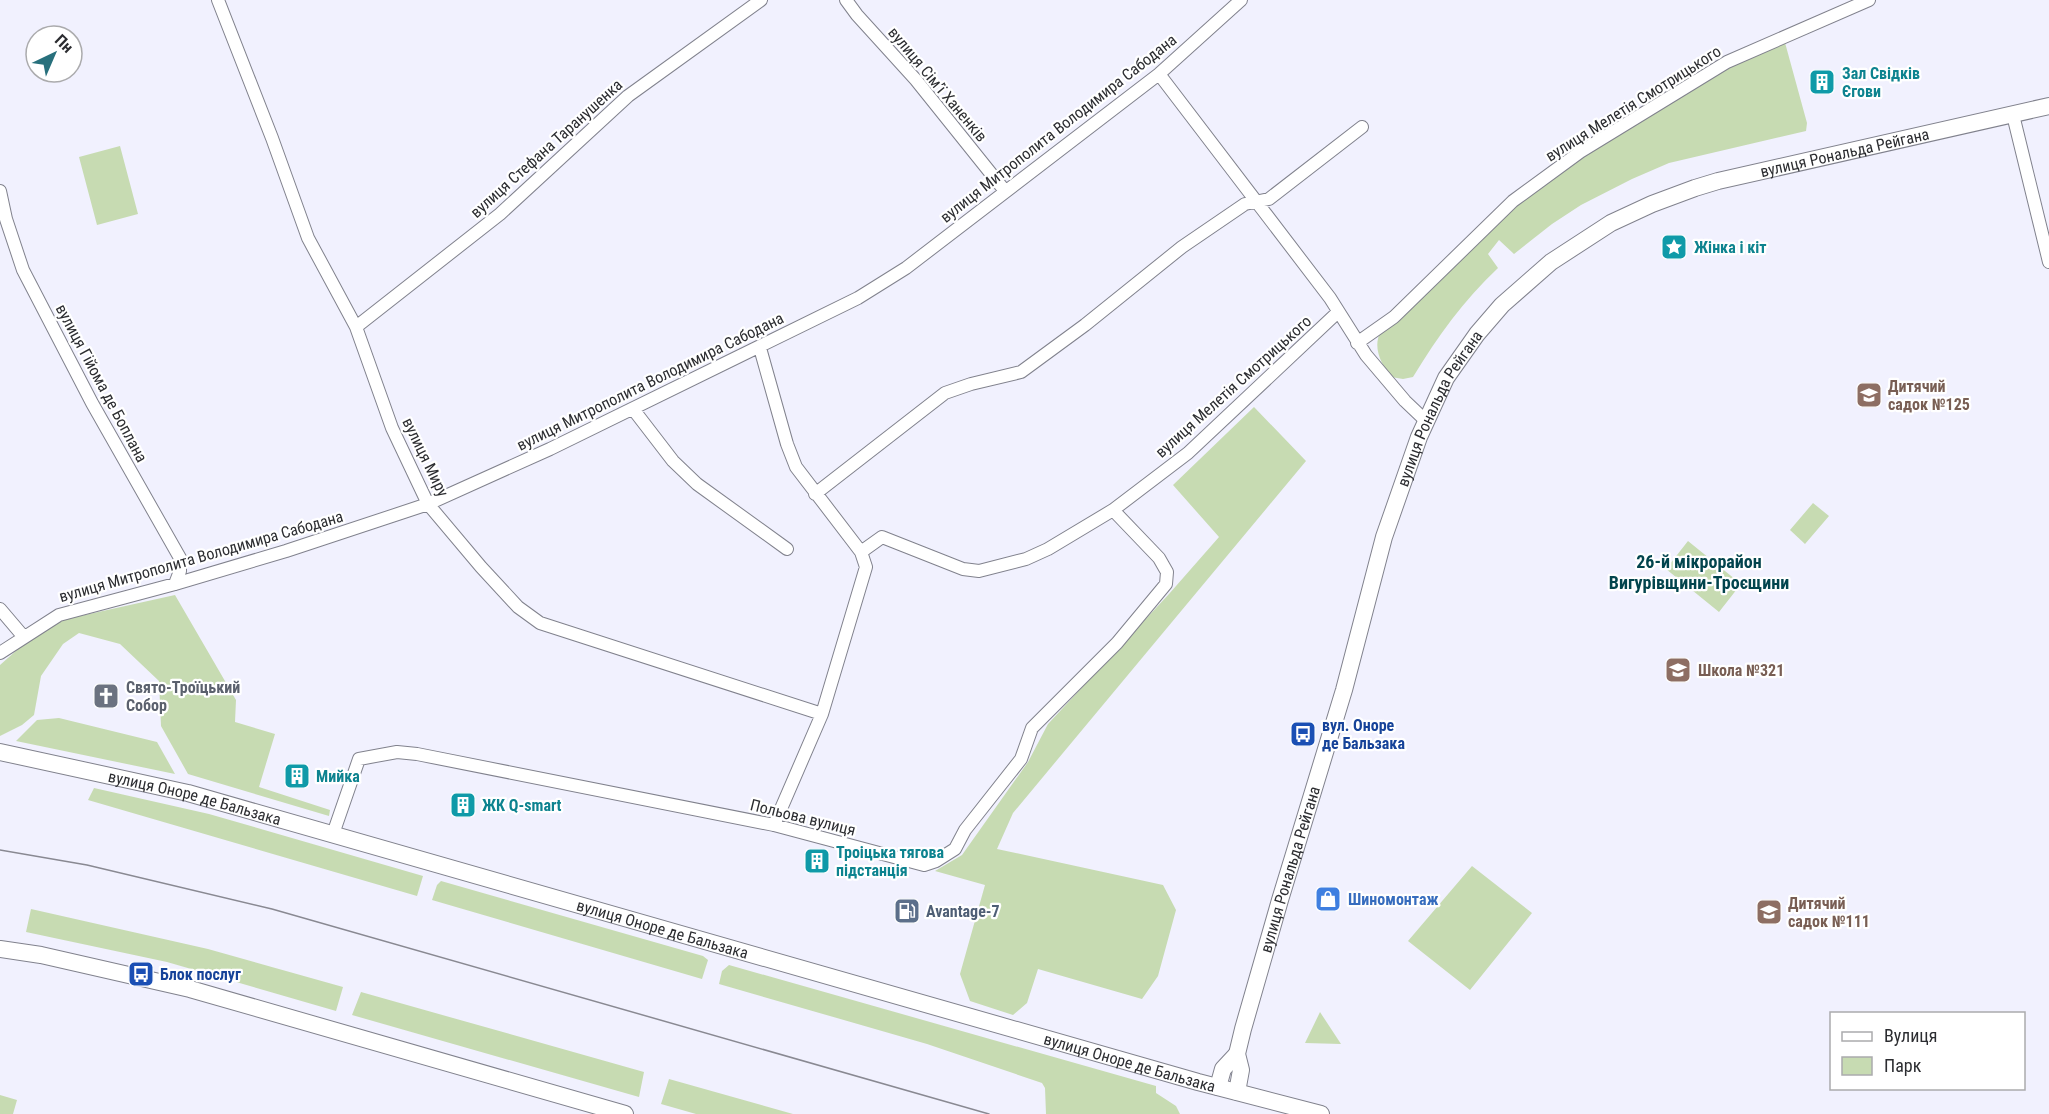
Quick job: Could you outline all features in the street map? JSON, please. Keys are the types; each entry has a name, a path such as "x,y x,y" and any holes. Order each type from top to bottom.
{"main road":[{"name":"вулиця Рональда Рейгана","path":"1218,1088 1223,1069 1236,1054 1344,690 1384,537 1426,421 1446,378 1477,334 1502,305 1551,262 1611,223 1653,204 1705,184 2049,106"},
{"name":"вулиця Оноре де Бальзака","path":"0,752 188,793 1218,1088 1321,1114"},
{"path":"0,949 41,955 190,989 625,1114"},
{"name":"вулиця Рональда Рейгана","path":"1236,1054 1241,1071 1237,1092"}],"street":[{"name":"вулиця Миру","path":"218,0 308,238 356,327 392,428 428,504 481,567 511,599 540,623 822,714"},
{"name":"вулиця Стефана Таранушенка","path":"356,327 500,214 628,96 761,0"},
{"name":"вулиця Сімʼї Ханенків","path":"846,0 916,80 1005,191"},
{"name":"вулиця Митрополита Володимира Сабодана","path":"0,653 23,636 59,615 286,551 428,504 760,348 868,292 906,268 1159,74 1227,5 1241,0"},
{"name":"вулиця Мелетія Смотрицького","path":"1357,343 1400,312 1513,201 1580,153 1727,62 1869,0"},
{"path":"1159,74 1330,298 1357,343 1405,401 1426,421"},
{"path":"2013,115 2049,262"},
{"path":"815,494 945,393 1021,372 1086,325 1182,247 1245,204 1269,199 1362,127"},
{"name":"вулиця Гійома де Боплана","path":"0,191 6,219 23,270 92,404 180,558 180,571 175,584"},
{"name":"вулиця Мелетія Смотрицького","path":"861,552 882,537 963,569 979,571 1026,559 1048,549 1113,510 1188,453 1338,312"},
{"path":"760,348 787,444 796,467 861,552 866,567 822,714 774,825"},
{"path":"633,409 673,461 697,484 787,549"},
{"name":"Польова вулиця","path":"333,834 358,759 397,752 417,754 774,825 924,865 936,861 955,849 965,830 1021,759 1032,728 1117,643 1166,584 1167,572 1159,558 1113,510"},
{"path":"0,609 23,636"}],"green space":[{"path":"1784,39 1807,123 1806,131 1669,163 1581,205 1514,254 1499,240 1488,254 1498,268 1473,293 1452,319 1413,377 1403,379 1391,377 1381,361 1378,349 1378,337 1381,331 1516,203 1581,155 1728,65"},
{"path":"120,146 138,214 97,225 79,157"},
{"path":"1254,407 1306,461 1013,813 997,849 1163,885 1176,910 1158,976 1142,999 1038,969 1027,1003 1013,1015 970,1001 960,974 985,885 935,871 962,855 1028,762 1048,724 1219,537 1173,485"},
{"path":"1813,503 1829,516 1805,544 1790,530"},
{"path":"1688,541 1741,584 1719,612 1666,569"},
{"path":"175,595 236,700 235,722 275,734 259,787 330,810 329,816 188,774 161,726 159,681 120,644 79,633 63,644 41,676 34,715 22,725 0,736 0,665 35,634 62,620"},
{"path":"59,718 157,742 175,774 16,741 37,720"},
{"path":"94,788 209,814 423,876 417,896 88,800"},
{"path":"1472,866 1532,913 1470,990 1408,941"},
{"path":"441,881 703,956 708,960 702,979 432,900 437,885"},
{"path":"31,909 208,949 343,987 336,1011 167,962 26,932"},
{"path":"729,965 1156,1086 1156,1093 1176,1106 1180,1114 1046,1114 1045,1088 1042,1083 927,1044 719,984 722,971"},
{"path":"361,992 644,1072 639,1097 352,1015"},
{"path":"1320,1012 1341,1044 1305,1043"},
{"path":"669,1079 793,1114 696,1114 661,1104"},
{"path":"0,1095 17,1100 13,1114 0,1114"}],"tram line":[{"path":"0,850 87,865 272,909 989,1114"}],"place":[{"name":"Зал Свідків Єгови","path":"1822,82"},
{"name":"Жінка і кіт","path":"1674,247"},
{"name":"Дитячий садок №125","path":"1869,395"},
{"name":"Школа №321","path":"1678,670"},
{"name":"Свято-Троїцький Собор","path":"106,696"},
{"name":"вул. Оноре де Бальзака","path":"1303,734"},
{"name":"Мийка","path":"297,776"},
{"name":"ЖК Q-smart","path":"463,805"},
{"name":"Троiцька тягова пiдстанцiя","path":"817,861"},
{"name":"Шиномонтаж","path":"1328,899"},
{"name":"Avantage-7","path":"907,911"},
{"name":"Дитячий садок №111","path":"1769,912"},
{"name":"Блок послуг","path":"141,974"}],"district":[{"name":"26-й мікрорайон Вигурівщини-Троєщини","path":"1699,572"}]}
